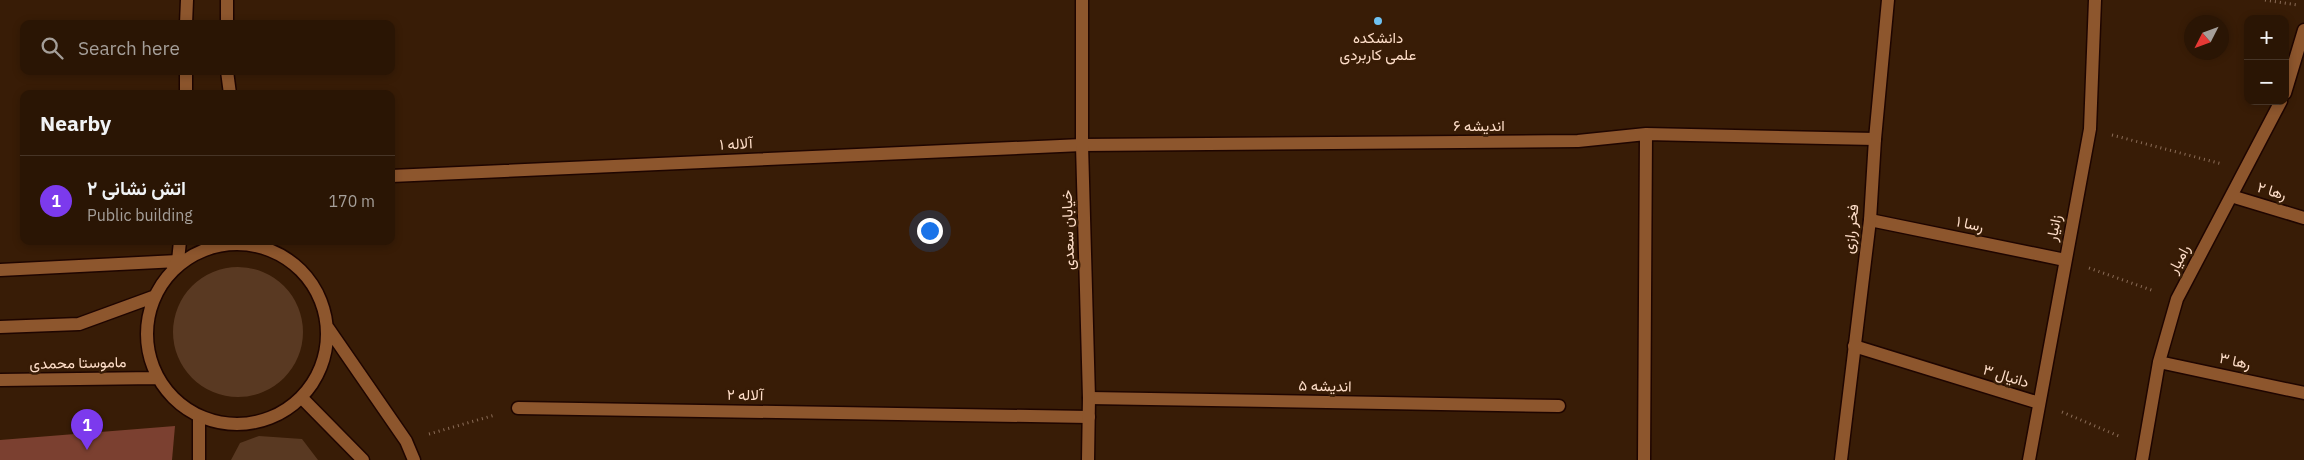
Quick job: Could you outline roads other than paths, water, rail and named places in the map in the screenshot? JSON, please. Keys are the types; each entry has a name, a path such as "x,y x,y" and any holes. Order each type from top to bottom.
{"street":[{"path":"186,20 187,0"},
{"path":"227,0 227,20"},
{"name":"خیابان سعدی","path":"1082,0 1082,145 1090,398 1088,460"},
{"name":"فخر رازی","path":"1840,460 1870,220 1875,139 1888,0"},
{"name":"زانیار","path":"2030,460 2038,403 2090,129 2095,0"},
{"path":"2289,80 2304,30"},
{"path":"186,75 186,90"},
{"path":"228,75 229,90"},
{"name":"رامیار","path":"2142,460 2160,362 2177,299 2279,105"},
{"path":"1644,460 1646,134"},
{"name":"اندیشه ۶","path":"1082,145 1578,141 1646,134 1875,139"},
{"name":"آلاله ۱","path":"395,176 1082,145"},
{"name":"رها ۲","path":"2231,196 2304,218"},
{"name":"رسا ۱","path":"1870,220 2065,260"},
{"path":"180,245 178,261 153,297 146,324 147,352 157,378 199,417 226,425 254,424 280,415 302,398 318,378 326,354 328,328 321,298 304,272 276,247 252,245"},
{"path":"163,281 177,265 195,253 215,245"},
{"path":"0,270 178,261"},
{"path":"0,327 79,324 153,297"},
{"path":"328,328 406,441 414,460"},
{"name":"دانیال ۳","path":"1854,346 2038,403"},
{"name":"رها ۳","path":"2160,362 2304,393"},
{"name":"ماموستا محمدی","path":"0,380 157,378"},
{"path":"302,398 363,460"},
{"name":"اندیشه ۵","path":"1090,398 1559,406"},
{"name":"آلاله ۲","path":"518,408 1089,417"},
{"path":"199,417 199,460"}],"place":[{"name":"دانشکده علمی کاربردی","path":"1378,21"},
{"name":"اتش نشانی ۲","path":"87,450"}]}
